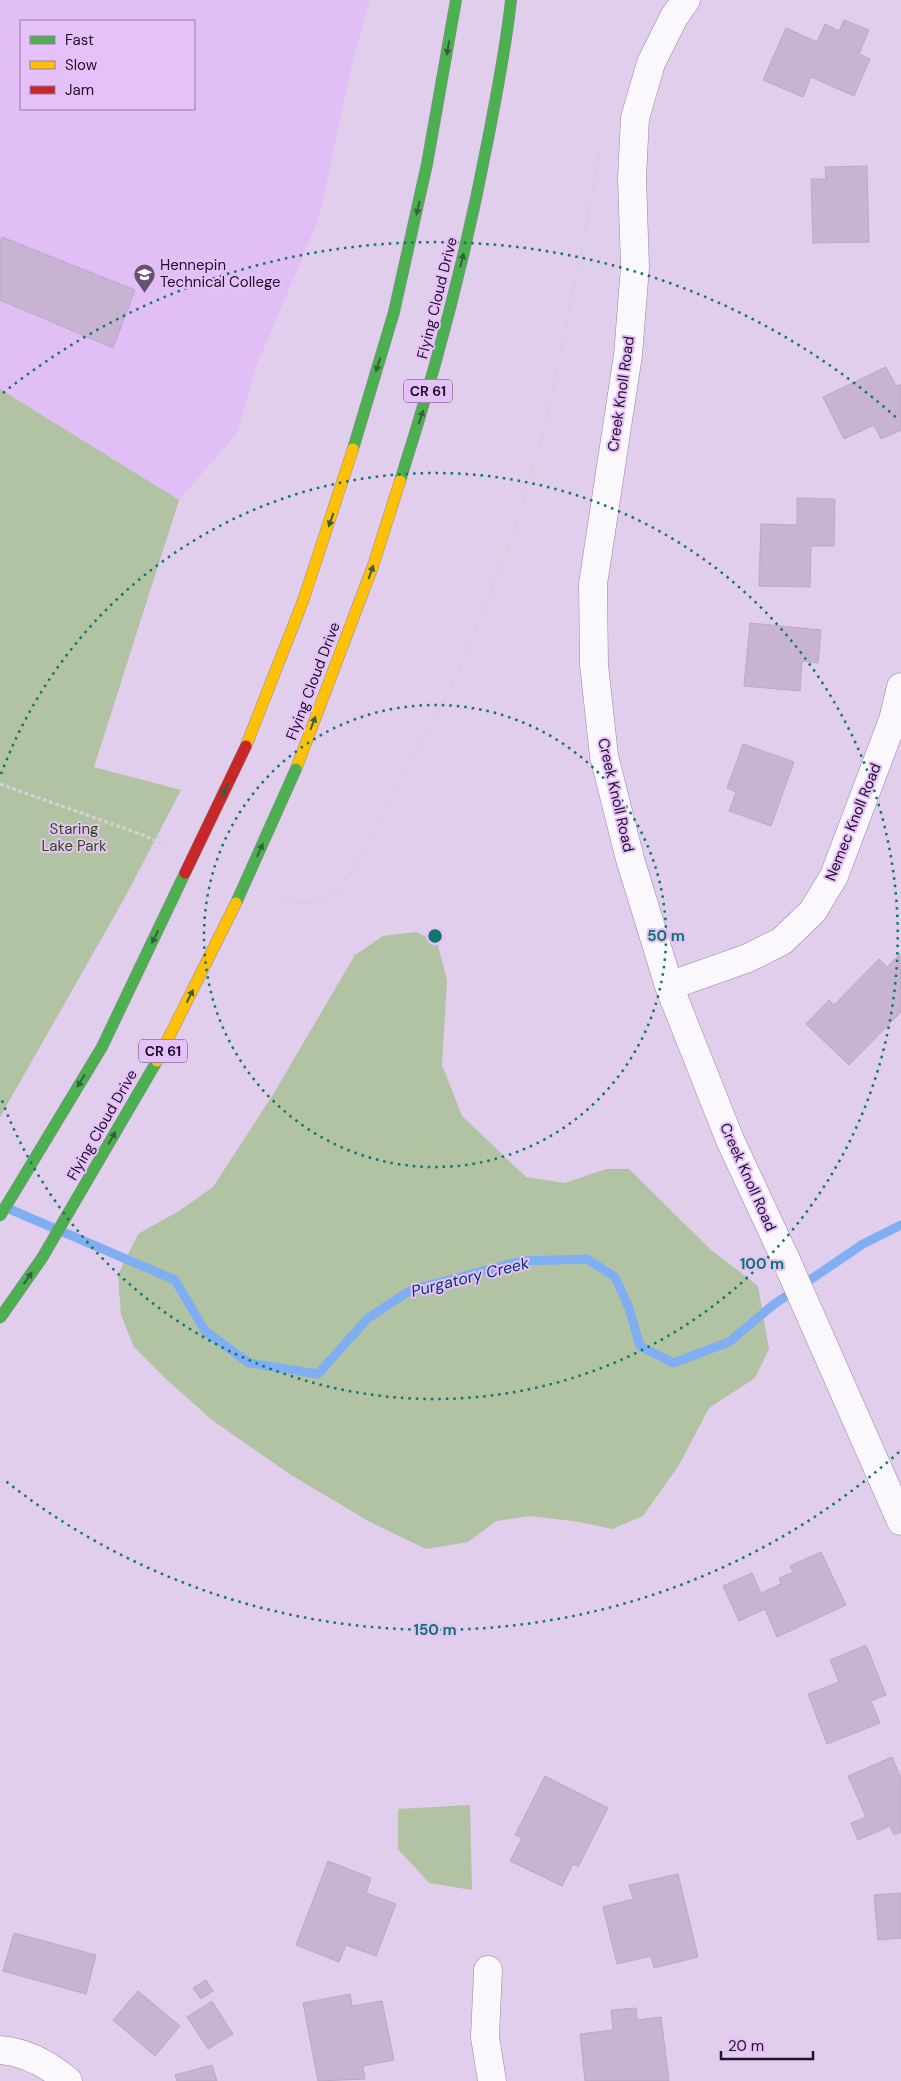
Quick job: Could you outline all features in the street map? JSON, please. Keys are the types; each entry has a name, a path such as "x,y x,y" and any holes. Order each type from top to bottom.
{"main road":[{"path":"0,1216 102,1047 246,746 303,601 339,495 394,312 428,164 456,0"},
{"name":"Flying Cloud Drive","path":"0,1318 42,1258 162,1051 232,912 296,769 373,566 428,394 475,207 506,40 511,0"}],"street":[{"name":"Creek Knoll Road","path":"686,0 674,17 651,63 635,118 632,178 635,267 628,356 593,584 594,664 604,756 630,860 669,986 730,1140 786,1260 901,1521"},
{"name":"Nemec Knoll Road","path":"669,986 748,958 782,941 813,911 834,876 893,720 901,687"},
{"path":"488,1970 485,2037 492,2081"},
{"path":"0,2050 12,2051 42,2062 68,2081"}],"path":[{"path":"263,890 289,902 316,904 338,890 352,871 459,671 515,529 546,422 582,248 606,119 635,118"},
{"path":"0,784 143,835 169,847"}],"shaded area":[{"name":"Hennepin Technical College","path":"0,0 370,0 353,59 319,218 256,367 237,433 179,500 0,389"}],"green space":[{"name":"Staring Lake Park","path":"0,389 179,500 94,767 181,790 124,899 0,1117"},
{"path":"416,932 437,942 447,980 442,1065 462,1116 526,1177 565,1183 606,1169 629,1169 710,1249 758,1286 769,1349 755,1378 709,1408 679,1465 643,1516 612,1529 580,1522 531,1516 496,1521 468,1542 426,1549 370,1522 291,1475 212,1420 134,1347 121,1315 118,1275 138,1234 179,1211 213,1187 274,1093 355,955 383,936"},
{"path":"470,1805 472,1890 429,1883 398,1849 398,1809"}],"building":[{"path":"844,20 869,30 859,54 870,59 854,96 811,77 803,97 763,80 786,28 817,42 825,24 839,31"},
{"path":"867,166 869,242 813,243 811,179 826,179 825,167"},
{"path":"2,237 135,290 113,348 0,300 0,242"},
{"path":"886,367 896,386 901,384 901,430 881,439 874,425 844,439 823,397"},
{"path":"797,498 835,499 834,546 811,546 810,587 759,586 761,524 797,525"},
{"path":"750,623 821,630 818,663 802,661 800,691 744,686"},
{"path":"743,744 794,762 771,826 729,811 736,792 727,788"},
{"path":"900,954 901,1012 849,1065 806,1024 829,1000 834,1005 879,959 887,967"},
{"path":"821,1552 846,1605 777,1637 765,1609 739,1621 723,1586 752,1573 761,1593 781,1584 779,1578 793,1572 790,1566"},
{"path":"866,1645 886,1695 871,1701 880,1723 827,1744 808,1694 839,1682 830,1660"},
{"path":"892,1757 901,1778 901,1832 894,1835 890,1826 858,1840 851,1823 866,1817 848,1776"},
{"path":"545,1776 608,1808 578,1867 573,1864 562,1886 510,1861 522,1838 515,1835"},
{"path":"328,1861 371,1878 366,1893 396,1904 376,1956 346,1945 339,1962 296,1945"},
{"path":"678,1874 698,1957 654,1968 651,1956 617,1964 603,1907 633,1899 629,1885"},
{"path":"901,1893 901,1938 878,1940 874,1895"},
{"path":"14,1933 96,1955 86,1994 3,1971"},
{"path":"206,1980 213,1991 201,1999 193,1988"},
{"path":"138,1991 180,2026 155,2056 113,2020"},
{"path":"350,1994 352,2006 382,2001 394,2060 363,2066 365,2079 318,2081 303,2003"},
{"path":"212,2001 233,2034 208,2049 187,2017"},
{"path":"636,2008 637,2020 661,2017 669,2081 585,2081 580,2034 613,2030 611,2010"},
{"path":"212,2065 217,2081 177,2081 175,2075"}],"waterway":[{"name":"Purgatory Creek","path":"7,1208 175,1280 205,1331 249,1363 318,1374 368,1318 411,1290 521,1261 587,1259 615,1277 629,1308 640,1346 673,1363 729,1342 773,1305 863,1244 901,1225"}],"traffic: fast":[{"path":"353,449 394,312 427,164 456,0"},
{"path":"400,481 438,354 470,226 498,87 511,0"},
{"path":"236,903 296,769"},
{"path":"0,1216 102,1047 185,873"},
{"path":"0,1318 42,1258 157,1061"}],"traffic: slow":[{"path":"246,746 303,601 353,449"},
{"path":"296,769 373,566 400,481"},
{"path":"157,1061 236,903"}],"traffic: jam":[{"path":"185,873 246,746"}],"place":[{"name":"Hennepin Technical College","path":"144,293"}]}
